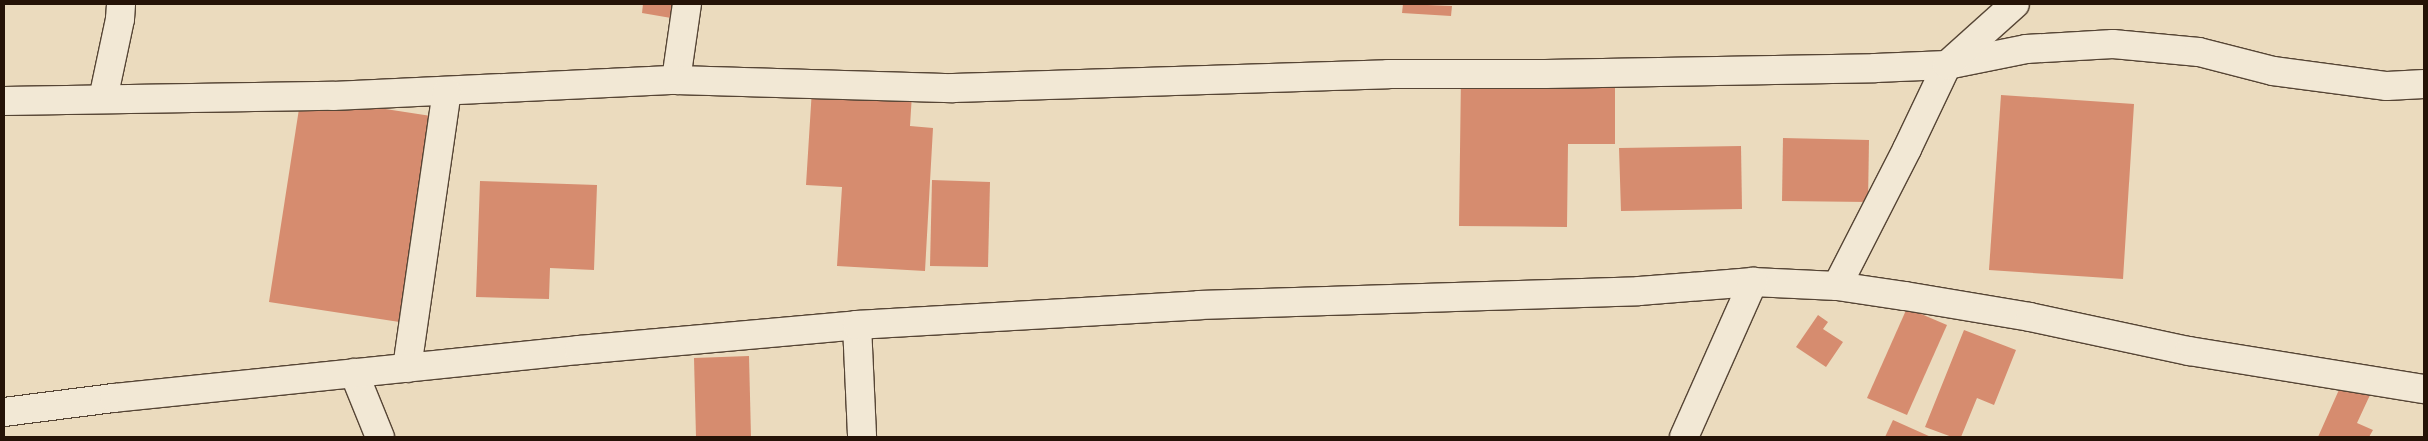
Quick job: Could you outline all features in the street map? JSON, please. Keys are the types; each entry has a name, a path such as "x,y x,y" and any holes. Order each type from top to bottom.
{"street":[{"path":"103,99 120,19 121,4"},
{"path":"676,80 687,4"},
{"path":"1837,286 1908,149 1947,66 2015,4"},
{"path":"4,101 447,92 676,80 953,88 1388,74 1555,74 1947,66 2026,49 2113,44 2199,52 2272,71 2387,86 2424,84"},
{"path":"407,368 447,92"},
{"path":"1684,437 1753,282"},
{"path":"4,412 354,373 857,325 1199,305 1639,291 1753,282 1837,286 2030,317 2189,352 2424,389"},
{"path":"857,325 862,437"},
{"path":"354,373 380,437"}],"building":[{"path":"643,4 679,4 677,19 642,13"},
{"path":"1403,4 1452,6 1451,16 1402,13"},
{"path":"1461,75 1615,76 1615,144 1568,144 1567,227 1459,226"},
{"path":"812,89 912,94 910,126 933,128 925,271 837,266 842,187 806,185"},
{"path":"2001,95 2134,104 2123,279 1989,270"},
{"path":"301,96 431,116 406,323 269,302"},
{"path":"1783,138 1869,140 1868,202 1782,201"},
{"path":"1741,146 1742,209 1621,211 1619,148"},
{"path":"932,180 990,182 988,267 930,266"},
{"path":"480,181 597,185 594,270 550,268 549,299 476,297"},
{"path":"1907,308 1947,325 1907,415 1867,398"},
{"path":"1818,315 1828,322 1823,329 1843,342 1826,367 1796,347"},
{"path":"1964,330 2016,350 1994,405 1977,398 1961,437 1952,437 1925,427"},
{"path":"749,356 751,437 696,437 694,358"},
{"path":"2342,383 2370,395 2357,423 2373,430 2369,437 2318,437"},
{"path":"1893,420 1931,437 1885,437"}]}
